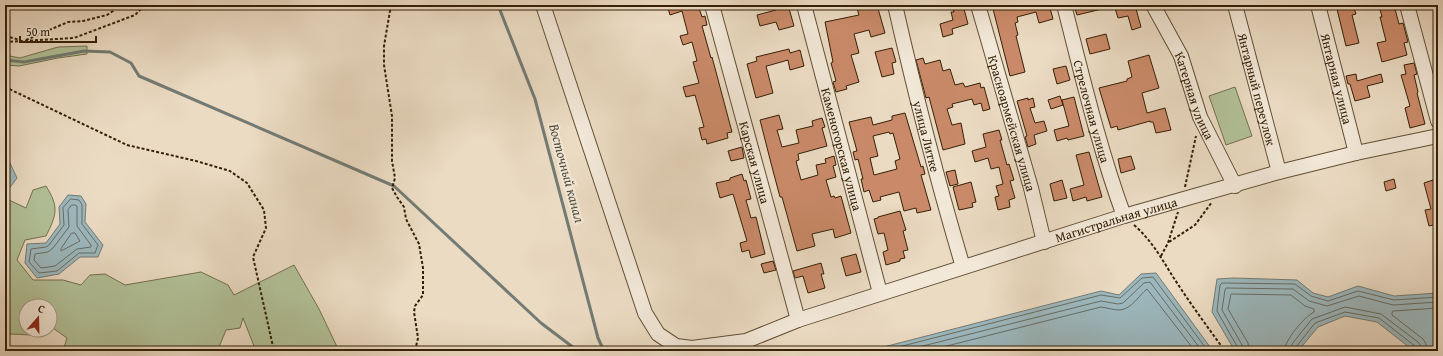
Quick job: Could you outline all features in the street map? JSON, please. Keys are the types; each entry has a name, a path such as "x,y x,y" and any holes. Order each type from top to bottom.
{"street":[{"name":"Магистральная улица","path":"543,5 645,313 658,334 676,346 692,348 746,341 798,320 1124,216 1235,186 1279,172 1356,153 1438,136"},
{"name":"Карская улица","path":"712,5 798,320"},
{"name":"Каменогорская улица","path":"804,5 880,293"},
{"name":"улица Литке","path":"895,5 912,81 944,203 963,267"},
{"name":"Красноармейская улица","path":"978,5 1031,188 1044,242"},
{"name":"Стрелочная улица","path":"1064,5 1078,62 1114,190 1124,216"},
{"name":"Катерная улица","path":"1153,5 1181,56 1200,118 1235,186"},
{"name":"Янтарный переулок","path":"1235,5 1279,172"},
{"name":"Янтарная улица","path":"1318,5 1356,153"},
{"path":"1407,5 1438,121"}],"path":[{"path":"5,36 22,41 41,35 68,22 82,21 107,15 113,10 114,5"},
{"path":"5,42 74,38 135,15 145,5"},
{"path":"391,5 384,46 384,65 392,116 392,161 395,178 392,188 404,207 406,219 419,244 424,268 423,295 415,306 414,312 418,338 416,351"},
{"path":"5,87 127,145 196,161 230,171 247,182 264,210 266,228 253,257 274,351"},
{"path":"1168,243 1195,225 1210,206 1218,190"},
{"path":"1124,216 1141,231 1161,256 1225,351"}],"green space":[{"path":"87,46 87,54 19,66 5,65 5,55 20,58 58,47"},
{"path":"1235,87 1252,136 1226,145 1209,96"},
{"path":"46,186 55,205 55,211 46,236 25,240 17,260 33,280 63,280 81,285 90,275 105,274 125,285 201,272 228,285 234,295 294,265 319,309 339,351 256,351 243,318 240,328 226,330 219,347 222,351 63,351 67,338 58,332 58,298 18,298 18,334 10,334 5,320 5,202 9,200 26,208 33,190"}],"water":[{"path":"5,161 9,161 17,178 5,194"},
{"path":"68,195 81,196 86,204 85,222 103,245 98,257 80,257 59,274 37,278 25,263 27,244 46,243 60,224 59,207"},
{"path":"1156,273 1213,351 868,351 1101,291 1119,295 1141,274"},
{"path":"1234,278 1297,280 1313,293 1328,297 1358,286 1394,296 1438,293 1438,351 1414,351 1377,322 1345,316 1318,327 1298,351 1235,351 1212,312 1217,279"}],"building":[{"path":"667,5 698,5 702,17 705,16 707,25 702,26 732,132 727,133 728,138 707,144 706,139 702,140 699,128 704,127 695,95 686,97 683,87 699,83 693,62 697,61 692,42 683,45 680,36 688,34 682,11 670,15"},
{"path":"774,5 788,5 794,26 779,30 776,22 760,26 757,15 776,10"},
{"path":"856,5 877,5 885,33 871,37 869,30 854,34 859,53 851,55 859,82 846,86 847,89 836,92 833,82 836,81 831,63 833,62 825,22 859,15"},
{"path":"952,5 963,5 968,24 952,29 953,34 943,37 940,24 953,20 951,12 954,12"},
{"path":"992,5 1051,5 1050,8 1053,19 1039,23 1036,12 1017,17 1018,22 1015,23 1018,35 1016,36 1025,72 1010,76"},
{"path":"1074,5 1105,5 1106,8 1077,15"},
{"path":"1114,5 1135,5 1141,27 1132,30 1128,16 1118,18"},
{"path":"1336,5 1353,5 1356,14 1352,15 1359,43 1346,46"},
{"path":"1379,5 1394,5 1399,24 1403,23 1408,42 1404,43 1407,55 1382,62 1377,43 1386,41 1380,17 1382,17"},
{"path":"1106,34 1110,49 1090,54 1086,39"},
{"path":"892,48 896,62 892,63 894,74 882,77 875,52"},
{"path":"789,49 790,53 800,50 804,66 790,70 788,60 766,66 773,93 756,98 747,64 757,61 756,57"},
{"path":"1149,55 1159,88 1142,93 1147,113 1165,108 1171,130 1156,133 1153,122 1150,121 1118,130 1117,126 1111,128 1099,88 1127,81 1127,79 1132,77 1128,61"},
{"path":"923,58 925,64 940,60 943,71 950,69 955,85 963,83 965,87 980,83 981,88 984,87 990,109 983,111 981,103 974,105 972,99 952,104 953,107 947,109 952,125 961,123 965,144 943,150 929,97 926,98 916,60"},
{"path":"1414,63 1417,74 1414,75 1417,93 1425,124 1410,128 1405,108 1410,106 1401,75 1406,74 1404,65"},
{"path":"1066,66 1070,80 1057,84 1053,69"},
{"path":"1356,74 1357,81 1381,74 1383,82 1367,86 1370,97 1355,101 1346,76"},
{"path":"1060,96 1063,105 1051,109 1048,100"},
{"path":"1074,97 1084,136 1057,141 1054,130 1069,126 1062,100"},
{"path":"1028,98 1028,100 1033,98 1035,107 1030,108 1035,123 1044,121 1047,131 1034,135 1036,144 1028,147 1025,137 1027,136 1017,101"},
{"path":"905,113 921,167 923,166 925,174 921,175 931,210 917,213 916,208 904,211 899,192 880,197 881,200 873,202 869,190 864,192 861,179 863,179 858,159 855,160 853,152 857,151 849,122 871,117 873,125 892,120 892,116","holes":["889,132 890,134 893,133 900,159 895,161 897,169 874,175 870,158 878,156 873,136"]},
{"path":"779,115 783,129 777,130 782,147 799,143 796,130 813,126 812,121 822,118 825,127 822,128 827,146 798,154 799,160 796,161 801,180 818,175 816,165 826,163 825,159 834,156 836,165 833,166 836,177 826,180 831,197 834,196 835,198 841,196 851,233 835,238 833,229 812,234 815,246 797,251 782,197 780,197 760,120"},
{"path":"999,130 1002,140 1000,140 1007,165 1009,164 1014,180 1010,181 1015,198 1009,200 1010,207 998,210 995,197 999,196 996,186 1003,184 999,167 991,169 988,158 975,162 972,151 986,147 983,134"},
{"path":"742,147 744,158 731,161 728,151"},
{"path":"1089,152 1102,197 1087,201 1086,197 1073,201 1070,189 1084,185 1076,155"},
{"path":"1131,156 1135,169 1121,173 1118,159"},
{"path":"955,170 958,184 950,186 946,172"},
{"path":"742,174 744,181 746,180 751,199 746,200 751,218 756,217 765,254 751,258 749,250 742,252 740,243 747,241 733,194 720,198 716,183 730,180 730,178"},
{"path":"1394,179 1396,188 1386,191 1384,182"},
{"path":"1062,180 1067,198 1054,201 1050,184"},
{"path":"1433,180 1434,183 1438,182 1438,224 1429,226 1425,210 1431,209 1424,183"},
{"path":"971,182 976,202 972,203 973,207 959,210 953,187"},
{"path":"900,211 906,230 903,231 908,250 903,251 905,258 886,265 883,252 888,250 884,233 878,234 874,219"},
{"path":"856,254 861,272 846,276 841,258"},
{"path":"773,261 776,270 764,273 761,264"},
{"path":"821,263 824,274 821,274 825,288 808,293 803,276 795,278 793,271"}],"waterway":[{"name":"Восточный канал","path":"498,5 535,99 598,338 604,351"},
{"path":"5,60 24,62 84,51 110,52 131,63 139,76 394,186 541,323 578,351"}]}
